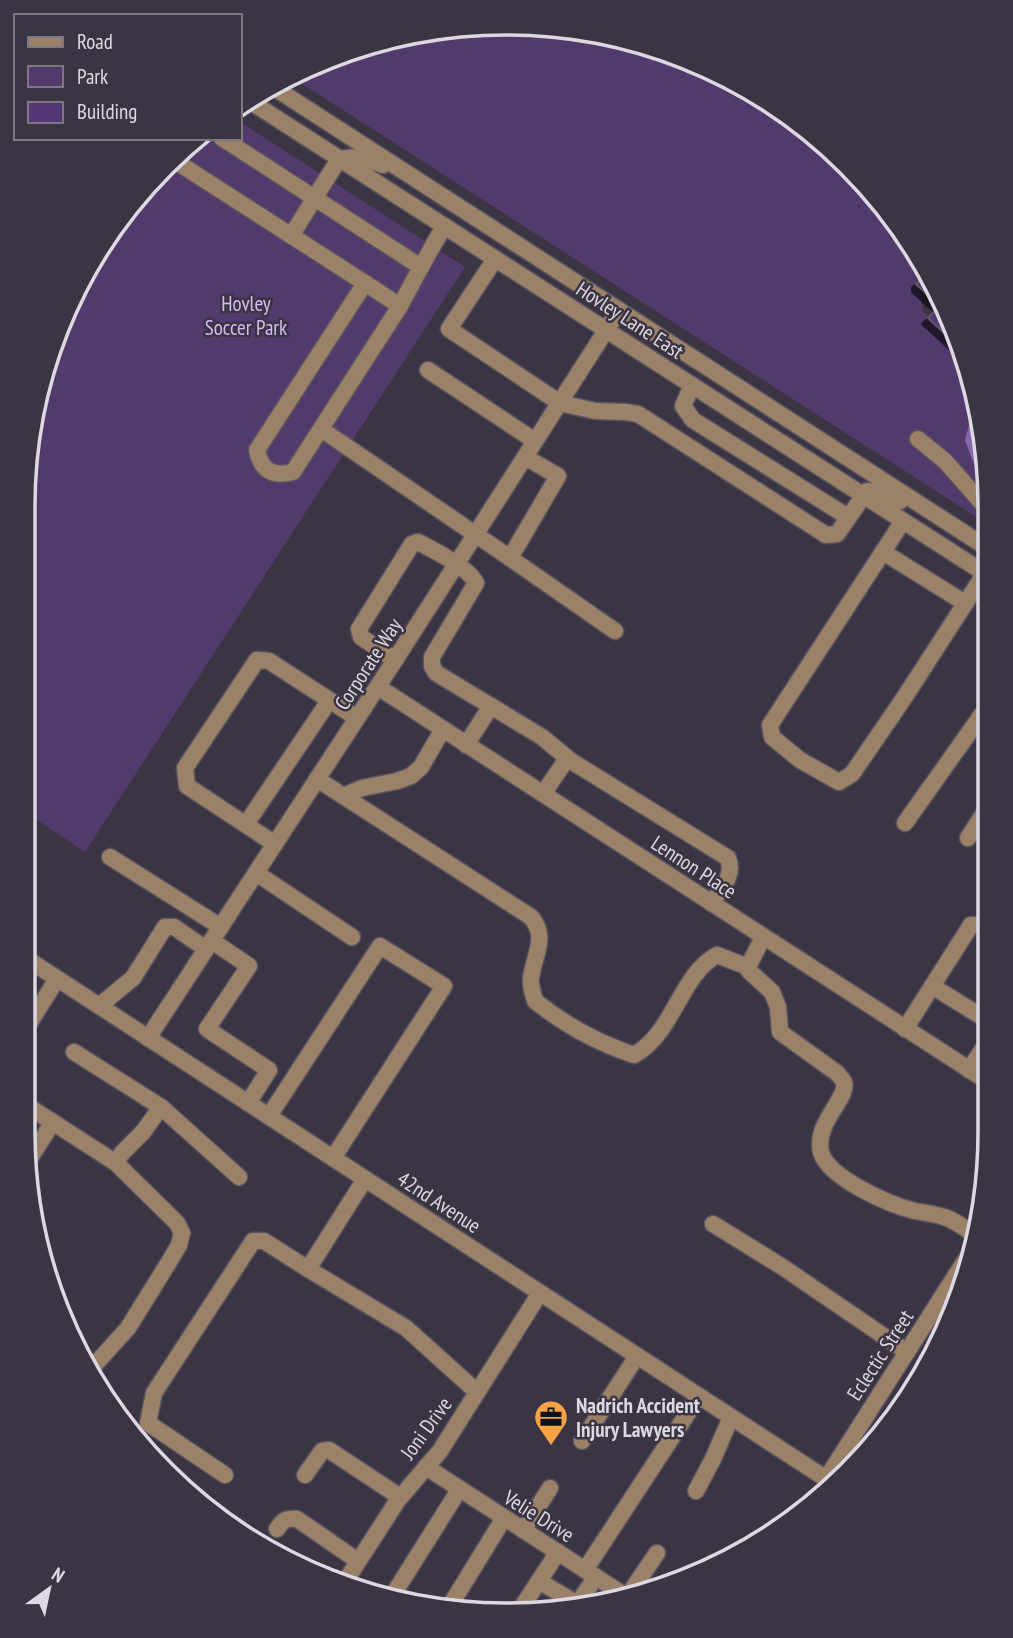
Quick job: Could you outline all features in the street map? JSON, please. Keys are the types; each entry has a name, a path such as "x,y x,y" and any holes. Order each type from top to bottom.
{"street":[{"name":"Hovley Lane East","path":"282,92 978,542"},
{"name":"Hovley Lane East","path":"258,106 978,568"},
{"path":"225,140 421,267"},
{"path":"291,236 339,159 358,156 377,162 438,193"},
{"path":"182,165 400,306"},
{"path":"365,284 257,450 260,461 269,471 282,475 293,472 400,306 444,226"},
{"path":"495,259 449,329 560,402 596,411 638,414 826,535 837,534 862,494 871,490 959,530"},
{"name":"Corporate Way","path":"148,1038 457,565 619,310"},
{"path":"428,370 535,441"},
{"path":"692,385 683,406 693,420 848,517"},
{"path":"321,429 477,533 615,631"},
{"path":"918,439 945,461 978,500"},
{"path":"510,558 558,476 525,457"},
{"path":"903,521 770,725 772,737 800,760 839,782 852,774 978,586"},
{"path":"395,660 361,637 359,629 412,544 418,542 457,565 473,577 476,583 474,591 432,657 432,666 436,673 542,737 571,761 728,858 732,867 727,881 711,903"},
{"path":"883,552 965,604"},
{"path":"275,844 187,786 185,768 257,660 269,662 357,718"},
{"name":"Lennon Place","path":"377,687 978,1076"},
{"path":"246,824 329,701"},
{"path":"466,745 491,706"},
{"path":"905,823 978,720"},
{"path":"343,796 362,788 411,776 421,767 443,729"},
{"path":"542,794 564,763 571,761"},
{"path":"317,779 531,917 541,938 531,978 535,1001 578,1031 606,1045 634,1055 646,1048 666,1024 706,961 718,955 748,967 772,992 778,1007 780,1032 837,1073 844,1082 844,1090 821,1129 819,1143 822,1156 834,1170 873,1195 914,1211 945,1217 967,1230"},
{"path":"968,838 978,822"},
{"path":"110,857 221,927"},
{"path":"256,873 352,937"},
{"path":"905,1029 971,925 978,925"},
{"path":"99,1006 133,978 165,927 174,927 249,966 207,1029 269,1070 248,1103"},
{"path":"748,967 763,937"},
{"path":"269,1116 380,946 444,986 333,1158"},
{"name":"42nd Avenue","path":"35,964 825,1478"},
{"path":"35,1014 57,979"},
{"path":"932,986 978,1014"},
{"path":"74,1052 161,1107 239,1177"},
{"path":"969,1070 978,1056"},
{"path":"116,1163 161,1107"},
{"path":"35,1111 116,1163 177,1223 182,1233 179,1245 128,1328 96,1363"},
{"path":"36,1149 53,1122"},
{"path":"308,1269 365,1179"},
{"path":"713,1224 781,1266 907,1352"},
{"path":"225,1475 148,1423 154,1393 253,1241 264,1241 406,1328 477,1392"},
{"name":"Eclectic Street","path":"834,1471 955,1276"},
{"name":"Joni Drive","path":"349,1576 400,1497 440,1451 540,1293"},
{"path":"940,1300 946,1303"},
{"path":"582,1441 637,1356"},
{"path":"581,1597 590,1574 699,1396"},
{"path":"696,1492 731,1417"},
{"path":"305,1475 322,1451 329,1450 400,1497"},
{"name":"Velie Drive","path":"426,1467 615,1590"},
{"path":"523,1530 550,1488"},
{"path":"396,1590 459,1490"},
{"path":"277,1529 289,1518 297,1519 358,1562"},
{"path":"454,1600 504,1518"},
{"path":"525,1602 558,1552"},
{"path":"637,1585 657,1553"},
{"path":"539,1580 570,1599"}],"green space":[{"path":"476,36 537,36 598,44 658,60 715,84 768,114 794,132 840,173 881,219 915,271 923,311 945,335 962,384 974,445 978,518 301,83 355,60 415,44"},
{"name":"Hovley Soccer Park","path":"242,123 465,267 85,852 35,819 35,506 44,415 51,384 71,326 114,245 152,196 210,140 242,140"}],"shaded area":[{"path":"970,422 974,445 977,472 965,440"}],"building":[{"path":"920,280 927,294 916,284"},
{"path":"935,311 945,333 928,318"}],"place":[{"name":"Nadrich Accident Injury Lawyers","path":"551,1447"}]}
